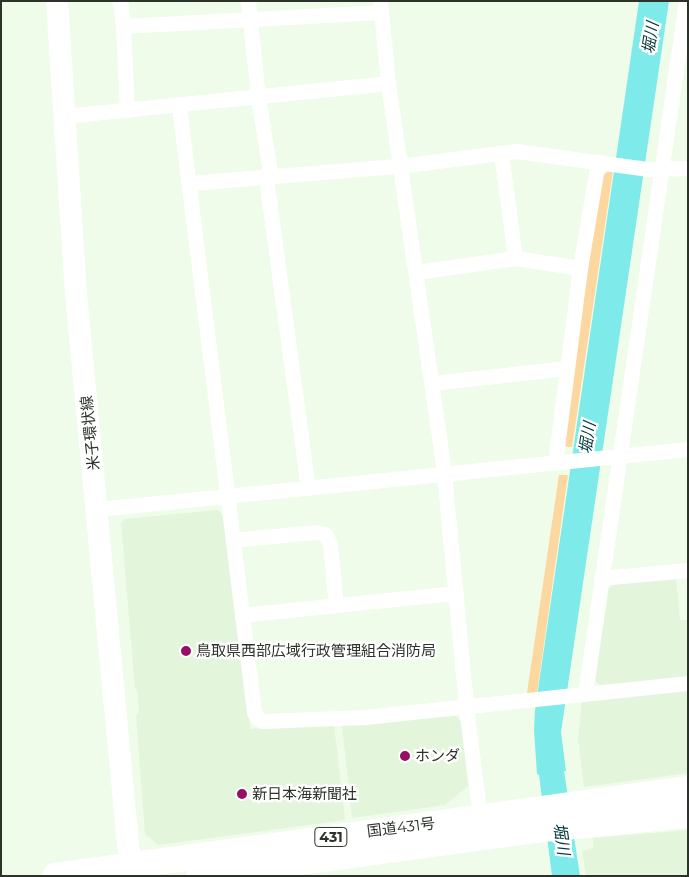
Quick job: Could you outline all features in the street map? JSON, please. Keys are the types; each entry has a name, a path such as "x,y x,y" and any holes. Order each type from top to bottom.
{"highway":[{"name":"国道431号","path":"199,876 532,820 583,814 688,789"},
{"name":"国道431号","path":"583,814 688,815"},
{"name":"国道431号","path":"55,876 132,870 480,817 532,820"}],"main road":[{"name":"米子環状線","path":"57,1 76,294 132,870"}],"street":[{"path":"120,1 127,110"},
{"path":"248,1 258,97 308,487"},
{"path":"579,695 601,578 612,458 655,170 682,74 686,1"},
{"path":"123,26 249,20 380,7 388,83 444,473 466,707 480,817"},
{"path":"64,116 179,106 388,83"},
{"path":"179,106 254,712 262,721 365,717 688,683"},
{"path":"190,183 400,166 516,151 655,170 688,168"},
{"path":"501,153 515,258"},
{"path":"558,463 567,368 580,268 606,163"},
{"path":"416,272 515,258 580,268"},
{"path":"432,383 567,368"},
{"path":"98,509 688,449"},
{"path":"233,540 315,532 325,534 330,544 336,605"},
{"path":"601,578 688,570"},
{"path":"242,615 456,593"}],"shaded area":[{"path":"609,170 613,171 572,447 568,447 563,445 591,249 602,177"},
{"path":"559,475 568,475 537,693 527,693"},
{"name":"鳥取県西部広域行政管理組合消防局","path":"217,510 225,516 250,729 334,725 345,820 158,845 145,834 136,716 139,712 135,688 121,523 125,519"},
{"path":"676,577 680,620 688,620 688,678 601,687 594,679 607,590 614,584"},
{"path":"688,690 688,773 584,787 578,738 582,701"},
{"name":"ホンダ","path":"454,714 461,721 468,786 445,805 352,818 342,725"},
{"path":"688,830 688,876 586,876 582,851 593,848 593,838"}],"water":[{"name":"堀川","path":"639,1 669,1 561,732 566,771 564,771 580,876 552,876 539,775 537,774 534,730 535,710"}],"place":[{"name":"鳥取県西部広域行政管理組合消防局","path":"186,651"},
{"name":"ホンダ","path":"405,756"},
{"name":"新日本海新聞社","path":"242,794"}]}
